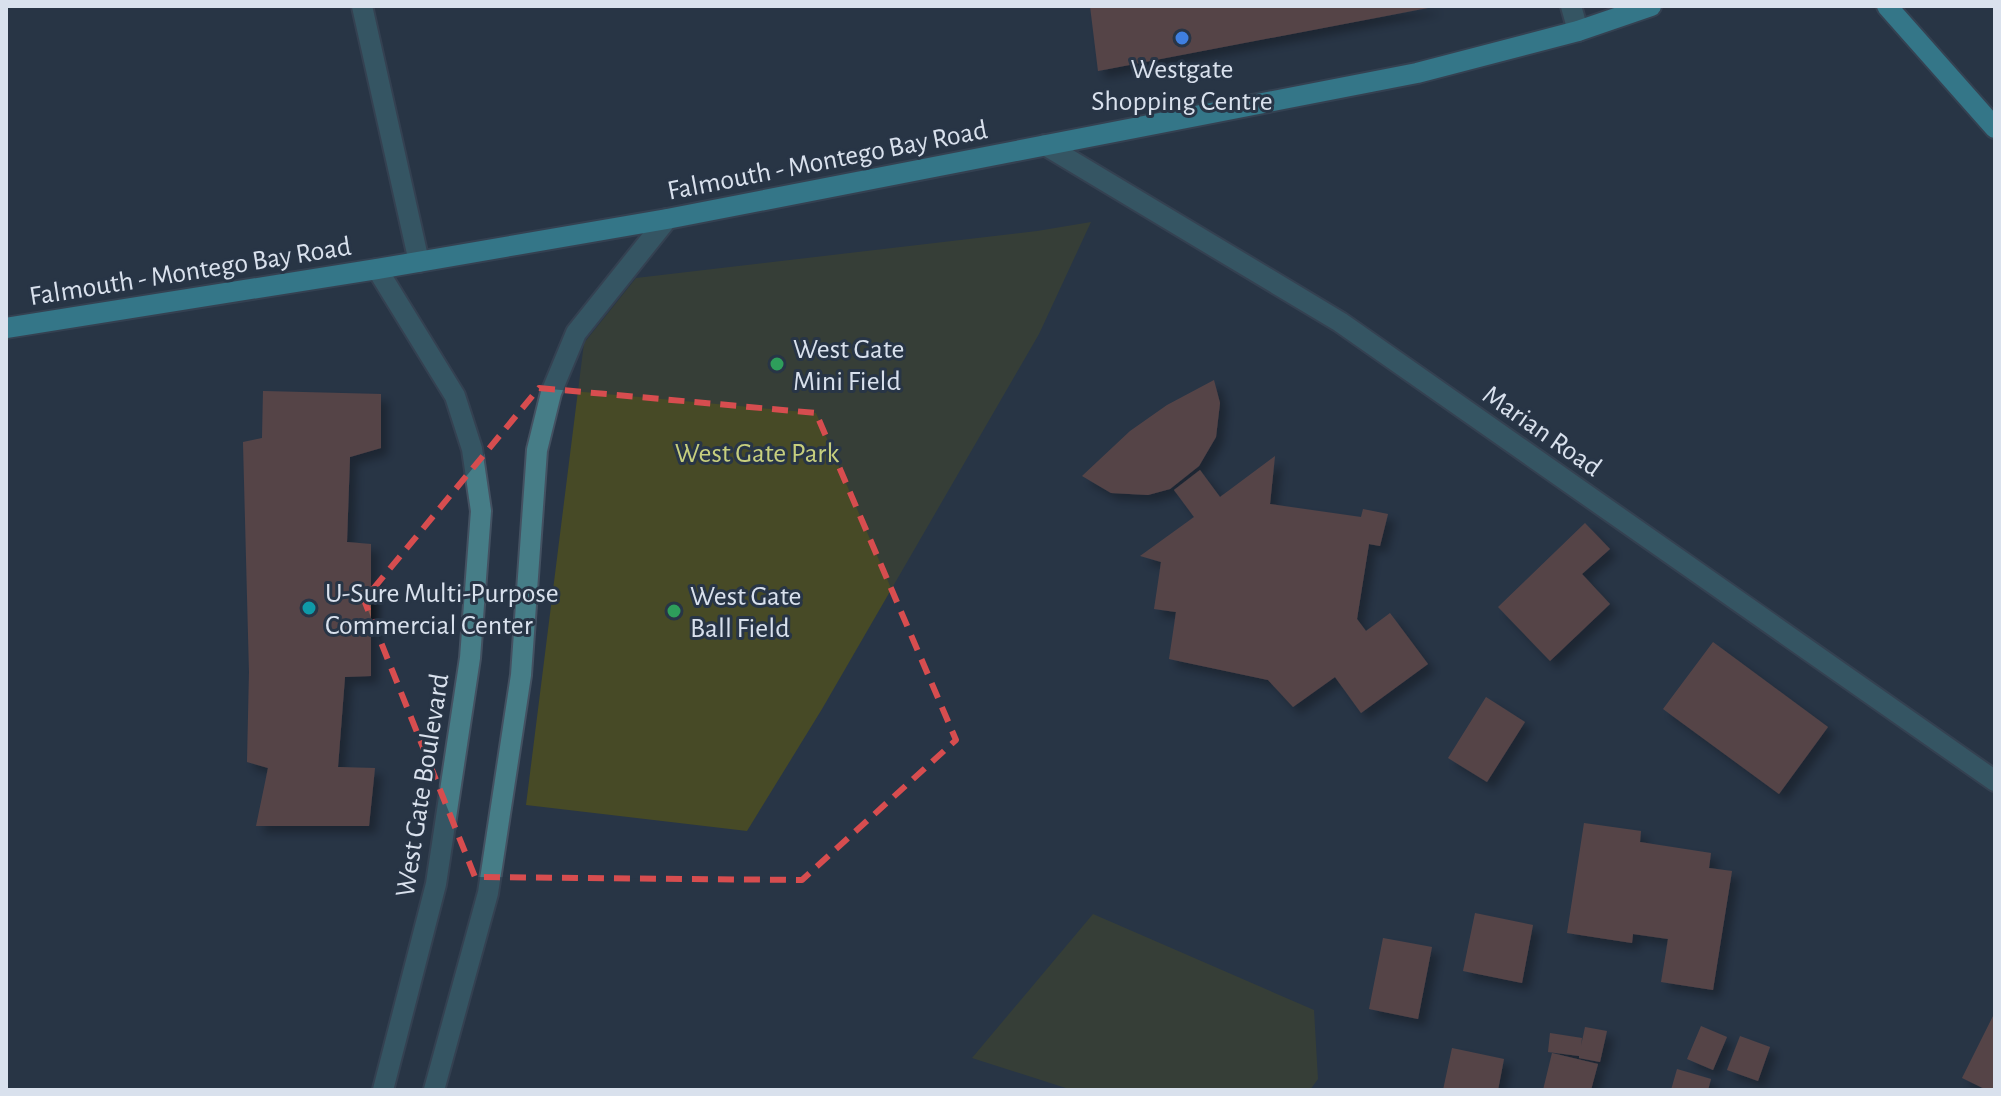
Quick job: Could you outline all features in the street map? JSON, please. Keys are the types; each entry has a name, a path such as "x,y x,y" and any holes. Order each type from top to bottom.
{"main road":[{"name":"Falmouth - Montego Bay Road","path":"6,328 667,219 1417,73 1578,31 1651,6"},
{"path":"1887,6 1995,128"}],"street":[{"path":"362,6 419,262"},
{"path":"1571,6 1578,31"},
{"name":"Marian Road","path":"1045,145 1340,322 1995,781"},
{"path":"434,1090 488,893 521,675 537,450 547,407 576,333 667,219"},
{"name":"West Gate Boulevard","path":"377,269 455,396 472,449 481,511 470,658 436,884 383,1090"}],"highlighted area":[{"path":"539,388 816,413 956,740 802,880 475,877 364,600"}],"green space":[{"name":"West Gate Park","path":"1091,222 1039,334 822,709 747,831 526,805 584,343 636,278"},
{"path":"1093,914 1314,1010 1318,1079 1310,1090 1072,1090 972,1058"}],"building":[{"name":"Westgate Shopping Centre","path":"1090,6 1432,6 1433,7 1098,71"},
{"path":"1214,380 1220,403 1216,437 1199,466 1170,489 1148,495 1111,493 1082,476 1130,431 1167,405"},
{"name":"U-Sure Multi-Purpose Commercial Center","path":"263,391 381,394 381,448 350,457 347,542 371,544 371,676 345,677 338,767 375,768 369,826 256,826 268,768 247,762 249,672 243,442 262,438"},
{"path":"1275,456 1270,504 1361,517 1363,509 1388,514 1380,546 1369,544 1357,619 1366,631 1390,613 1428,664 1361,713 1335,677 1293,707 1268,680 1169,659 1176,612 1154,609 1161,562 1140,556 1194,517 1174,490 1200,470 1220,497"},
{"path":"1585,523 1610,549 1582,574 1610,604 1550,661 1498,607"},
{"path":"1713,642 1828,727 1779,794 1663,709"},
{"path":"1486,697 1525,722 1487,782 1448,758"},
{"path":"1584,823 1641,831 1640,842 1711,853 1709,868 1732,871 1713,990 1661,982 1668,939 1633,934 1632,943 1567,933"},
{"path":"1475,913 1533,925 1522,983 1463,971"},
{"path":"1383,938 1432,947 1418,1019 1369,1009"},
{"path":"1995,1012 1995,1090 1987,1090 1962,1078"},
{"path":"1701,1026 1727,1037 1713,1070 1687,1059"},
{"path":"1585,1027 1607,1031 1600,1062 1548,1052 1550,1033 1582,1038 1581,1046"},
{"path":"1740,1036 1770,1047 1758,1081 1727,1070"},
{"path":"1452,1048 1504,1059 1498,1090 1443,1090"},
{"path":"1552,1053 1598,1064 1591,1090 1543,1090"},
{"path":"1677,1069 1711,1079 1708,1090 1671,1090"}],"place":[{"name":"Westgate Shopping Centre","path":"1182,38"},
{"name":"West Gate Mini Field","path":"777,364"},
{"name":"U-Sure Multi-Purpose Commercial Center","path":"309,608"},
{"name":"West Gate Ball Field","path":"674,611"}]}
